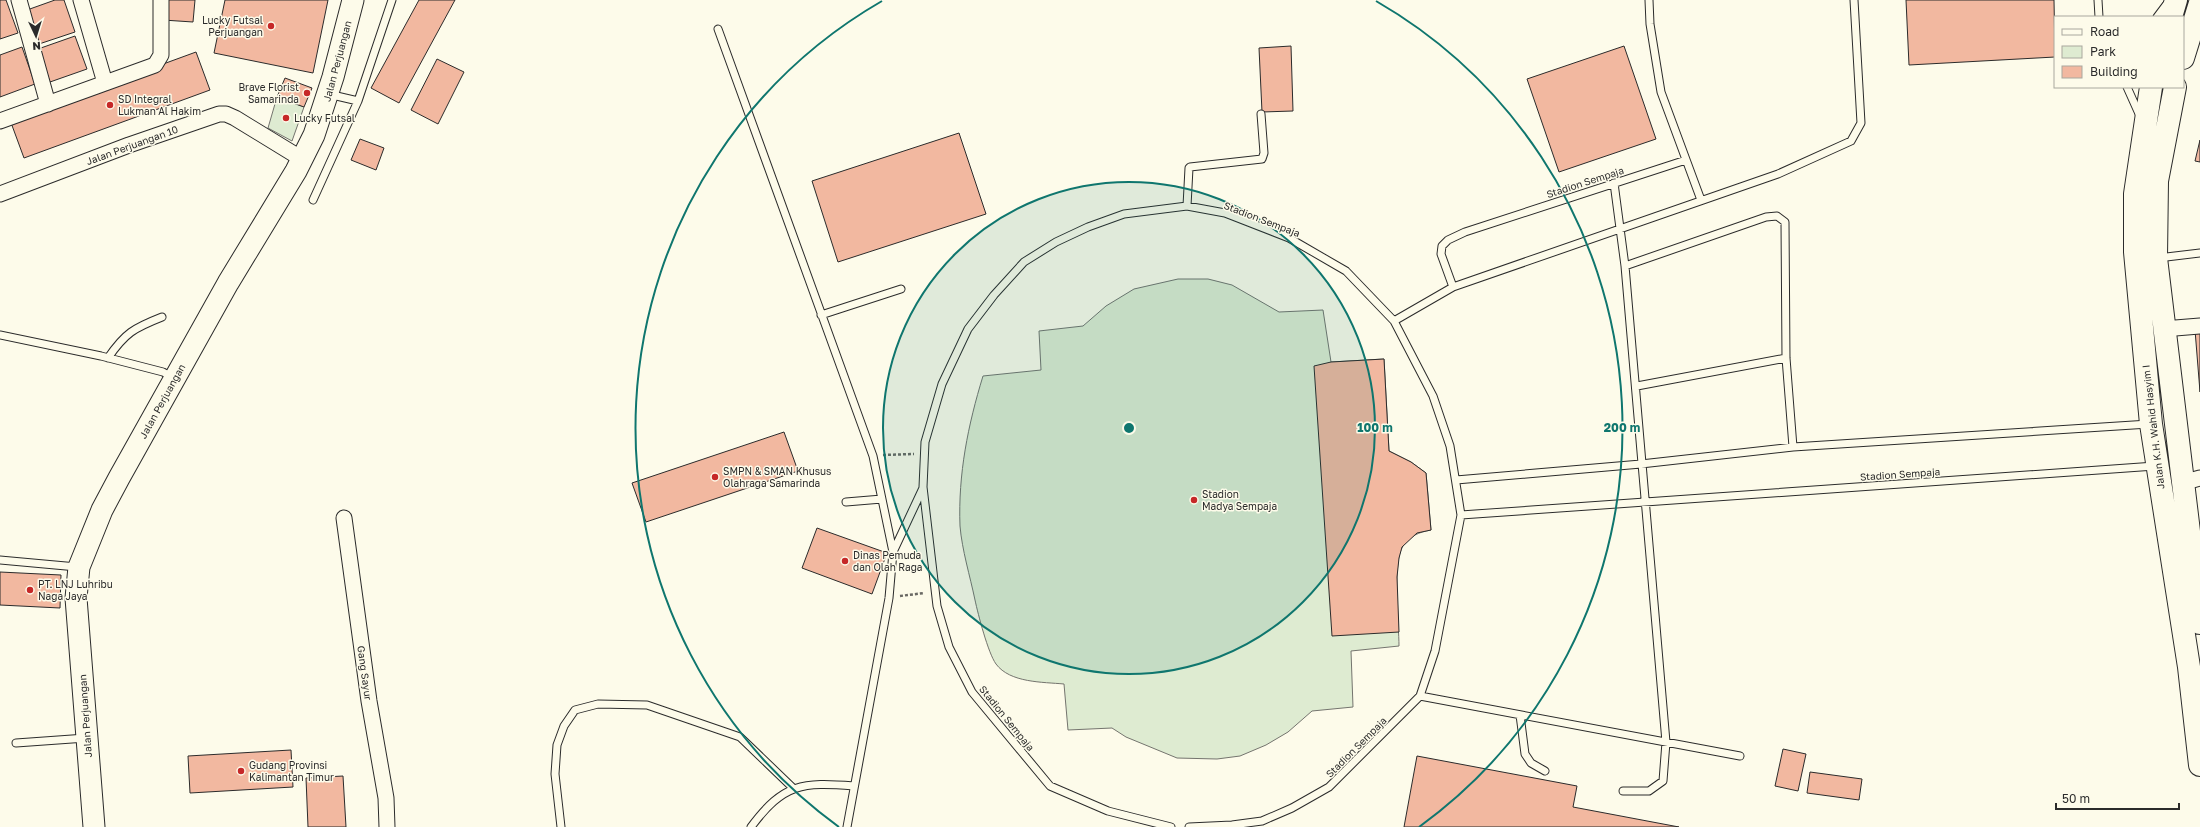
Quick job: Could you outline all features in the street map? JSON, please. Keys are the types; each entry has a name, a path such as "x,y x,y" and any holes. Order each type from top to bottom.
{"main road":[{"path":"2171,16 2176,0"},
{"path":"2184,56 2196,27 2200,3"},
{"name":"Jalan K.H. Wahid Hasyim I","path":"2151,88 2135,194 2135,252 2151,424 2188,667 2200,765"},
{"path":"2175,88 2157,181 2156,258 2163,329 2176,422 2187,475 2200,623"},
{"path":"2151,424 2176,422"},
{"path":"2157,466 2187,475"}],"street":[{"path":"19,0 48,104"},
{"path":"81,0 105,83"},
{"path":"0,121 155,65 161,55 160,0"},
{"name":"Jalan Perjuangan","path":"94,827 76,598 79,567 102,510 174,378 228,283 302,159 314,135 328,94 352,0"},
{"name":"Jalan Perjuangan 10","path":"0,194 129,145 219,114 226,114 234,118 302,159"},
{"path":"2163,329 2200,326"},
{"name":"Gang Sayur","path":"344,518 369,701 386,798 387,827"}],"lane":[{"path":"313,200 358,101 392,0"},
{"path":"1649,0 1650,24 1661,92 1701,200"},
{"path":"1394,321 1453,286 1778,174 1850,140 1861,123 1854,0"},
{"path":"2098,0 2099,16"},
{"path":"2158,16 2169,0"},
{"path":"718,29 873,456 893,552"},
{"path":"2127,88 2145,127"},
{"path":"328,94 358,101"},
{"path":"1187,206 1190,167 1262,159 1264,153 1261,114"},
{"name":"Stadion Sempaja","path":"1453,286 1441,254 1442,246 1448,240 1465,232 1686,160"},
{"path":"1614,183 1625,266 1637,386 1641,464 1666,742 1663,781 1649,791 1623,791"},
{"name":"Stadion Sempaja","path":"1171,827 1108,811 1050,786 972,692 949,647 934,592 923,487 925,442 942,384 968,329 994,295 1024,262 1056,242 1088,227 1124,214 1187,206 1225,213 1289,238 1346,271 1394,321 1433,396 1450,446 1461,515 1435,651 1420,696 1329,787 1292,808 1262,821 1232,826 1189,827"},
{"path":"1625,266 1766,217 1777,216 1785,222 1787,228 1786,358 1793,447"},
{"path":"2156,258 2200,253"},
{"path":"821,315 901,288"},
{"path":"108,358 120,340 136,328 162,317"},
{"path":"0,335 108,358 163,372 174,378"},
{"path":"1637,386 1786,358"},
{"path":"1456,480 1641,464 1793,447 2151,424"},
{"name":"Stadion Sempaja","path":"1461,515 2157,466"},
{"name":"Stadion Sempaja","path":"847,827 889,598 893,552 923,487"},
{"path":"846,502 882,499"},
{"path":"0,560 79,567"},
{"path":"1420,696 1740,756"},
{"path":"561,827 555,774 557,745 564,726 575,710 598,704 647,705 740,737 793,788"},
{"path":"1520,715 1525,754 1530,763 1545,771"},
{"path":"16,743 86,738"},
{"path":"752,827 765,809 793,788 820,783 854,786"}],"path":[{"path":"873,456 925,453"},
{"path":"889,598 934,592"}],"green space":[{"name":"Lucky Futsal","path":"277,97 304,107 292,141 268,128"},
{"name":"Stadion Madya Sempaja","path":"1178,279 1208,279 1232,285 1279,312 1323,310 1331,362 1384,359 1389,451 1411,462 1426,473 1431,530 1419,533 1412,537 1403,546 1400,554 1397,579 1399,646 1351,651 1353,707 1312,711 1288,732 1266,745 1240,756 1217,759 1177,758 1126,737 1112,728 1068,730 1064,684 1037,682 1018,678 1002,670 993,659 978,614 964,554 960,526 962,469 973,413 983,376 1041,370 1039,331 1083,326 1106,306 1134,289"}],"building":[{"path":"0,0 6,0 18,33 0,39"},
{"path":"55,0 64,0 75,32 39,44 27,10"},
{"path":"164,0 195,0 193,22 163,20"},
{"name":"Lucky Futsal Perjuangan","path":"225,0 328,0 313,73 214,53"},
{"path":"419,0 455,0 399,103 371,88"},
{"path":"1906,0 2054,0 2054,57 1909,65"},
{"path":"75,36 87,69 50,82 38,49"},
{"path":"1291,46 1293,111 1262,112 1259,48"},
{"path":"1624,46 1656,139 1559,172 1527,79"},
{"path":"22,47 35,84 0,97 0,55"},
{"name":"SD Integral Lukman Al Hakim","path":"196,52 210,90 24,158 10,120"},
{"path":"437,59 464,72 438,124 411,110"},
{"path":"285,78 312,88 304,107 277,97"},
{"path":"959,133 986,214 838,262 812,181"},
{"path":"360,139 384,148 376,170 351,160"},
{"path":"2200,140 2200,162 2195,161"},
{"path":"2195,330 2200,330 2200,392"},
{"path":"1384,359 1389,451 1411,462 1426,473 1431,530 1417,533 1402,547 1397,577 1399,632 1332,636 1314,366 1331,362"},
{"name":"SMPN & SMAN Khusus Olahraga Samarinda","path":"784,432 798,471 646,522 632,483"},
{"name":"Dinas Pemuda dan Olah Raga","path":"817,528 887,553 872,594 802,568"},
{"name":"PT. LNJ Luhribu Naga Jaya","path":"0,572 61,575 60,608 0,605"},
{"path":"1783,749 1806,754 1798,791 1775,786"},
{"name":"Gudang Provinsi Kalimantan Timur","path":"291,750 293,787 190,793 188,756"},
{"path":"1417,756 1577,786 1573,807 1679,827 1404,827"},
{"path":"1810,772 1862,779 1859,800 1807,793"},
{"name":"Gudang Provinsi Kalimantan Timur","path":"343,776 346,827 308,827 306,778"}],"place":[{"name":"Lucky Futsal Perjuangan","path":"271,26"},
{"name":"Brave Florist Samarinda","path":"307,93"},
{"name":"SD Integral Lukman Al Hakim","path":"110,105"},
{"name":"Lucky Futsal","path":"286,118"},
{"name":"SMPN & SMAN Khusus Olahraga Samarinda","path":"715,477"},
{"name":"Stadion Madya Sempaja","path":"1194,500"},
{"name":"Dinas Pemuda dan Olah Raga","path":"845,561"},
{"name":"PT. LNJ Luhribu Naga Jaya","path":"30,590"},
{"name":"Gudang Provinsi Kalimantan Timur","path":"241,771"}]}
